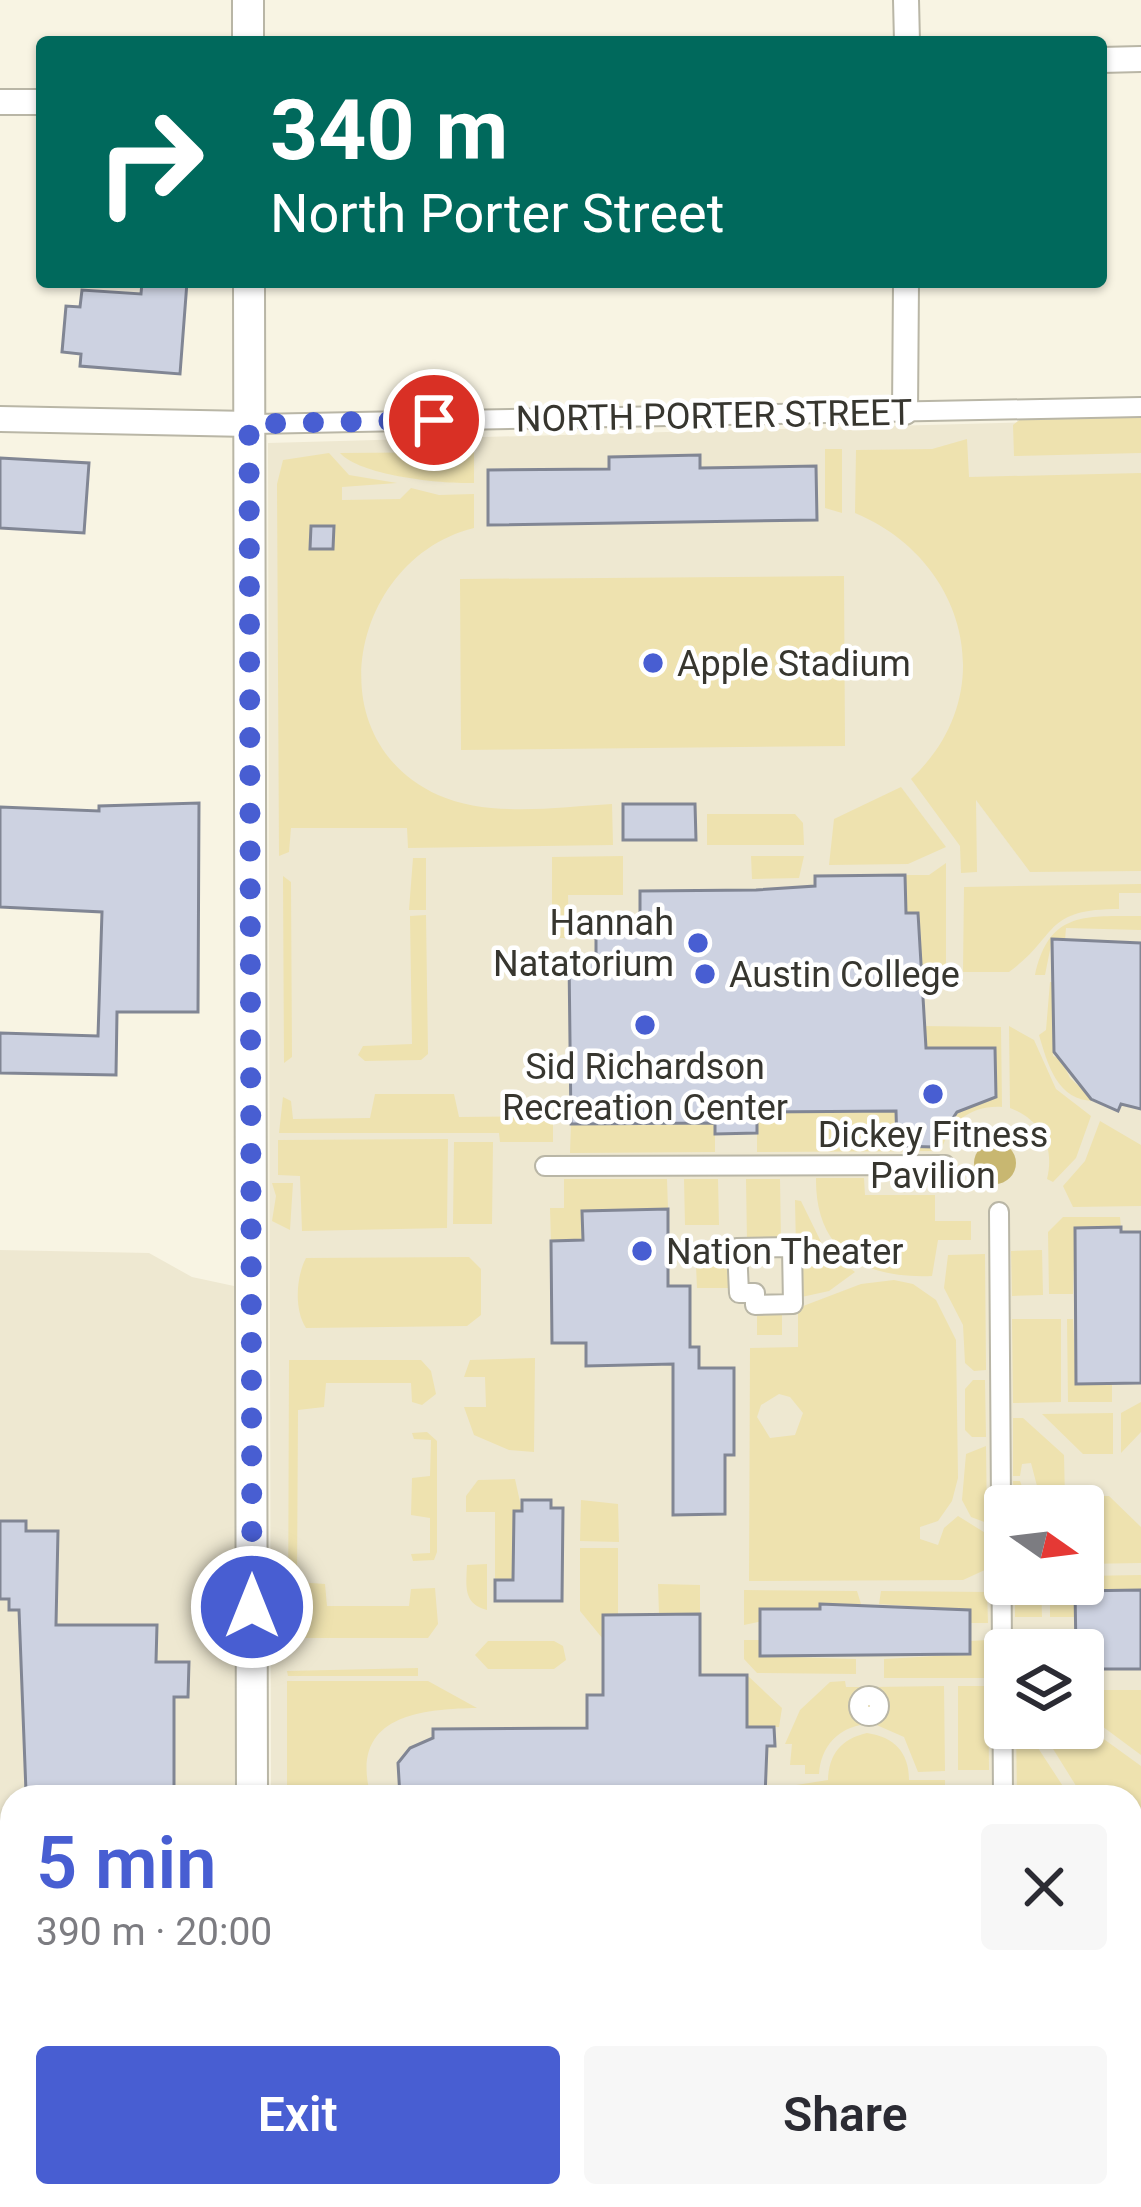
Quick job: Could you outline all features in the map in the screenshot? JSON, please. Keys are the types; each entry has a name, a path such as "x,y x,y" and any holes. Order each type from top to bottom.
{"street":[{"path":"248,0 248,36"},
{"path":"906,0 907,36"},
{"path":"1107,60 1141,59"},
{"path":"0,102 36,102"},
{"path":"249,288 252,1785"},
{"path":"905,412 906,288"},
{"name":"NORTH PORTER STREET","path":"0,418 249,424 1141,407"},
{"path":"545,1166 945,1165"},
{"path":"999,1212 1003,1785"}],"shaded area":[{"path":"1141,411 1141,453 1014,456 1013,425 1039,413"},
{"name":"Austin College","path":"1141,419 1141,1785 271,1785 268,443"},
{"path":"967,439 969,477 1141,473 1141,871 1030,872 976,800 977,872 961,873 960,846 911,779 940,745 957,708 963,669 959,631 946,595 924,562 893,534 855,513 856,450 932,449"},
{"path":"825,449 842,449 842,513 825,508"},
{"path":"474,452 474,483 383,473 340,453"},
{"path":"329,453 349,475 397,483 342,487 342,500 400,499 411,488 439,495 474,494 474,528 432,546 399,574 376,611 363,651 362,693 374,733 399,768 438,795 479,807 612,804 613,845 408,848 407,828 291,828 289,852 279,856 277,484 283,460"},
{"name":"Apple Stadium","path":"844,576 845,746 461,750 460,579"},
{"path":"901,787 946,847 908,864 829,865 834,819"},
{"path":"707,814 795,814 803,823 804,845 707,845"},
{"path":"623,856 623,895 568,895 569,938 552,938 552,857"},
{"path":"751,856 804,856 799,878 752,879"},
{"path":"413,858 426,858 426,910 409,910"},
{"path":"946,863 946,973 921,973 918,914 906,913 905,875 929,875"},
{"path":"283,876 291,882 292,1057 284,1063"},
{"path":"1141,884 1141,893 1119,893 1119,909 1064,919 1009,972 963,972 964,887"},
{"path":"426,915 428,1054 421,1060 365,1061 358,1055 363,1046 412,1044 410,916"},
{"path":"1141,916 1141,930 1066,928 1065,940 1052,940 1045,975 1035,975 1041,954 1060,928 1087,918"},
{"path":"1050,982 1056,982 1053,1056 1061,1059 1070,1078 1095,1101 1063,1088 1046,1058 1039,1035 1046,1030"},
{"path":"921,1026 1001,1027 1002,1107 963,1117 941,1151 757,1152 757,1112 896,1111 897,1146 934,1147 957,1112 996,1097 995,1049 921,1048"},
{"path":"1009,1026 1034,1040 1056,1089 1091,1116 1076,1158 1053,1182 1047,1179 1049,1156 1043,1136 1030,1120 1010,1108"},
{"path":"375,1094 454,1094 459,1117 553,1116 553,1142 500,1142 499,1133 279,1133 283,1097 291,1101 293,1119 370,1118"},
{"path":"1100,1121 1141,1145 1141,1206 1073,1207 1063,1186 1085,1161"},
{"path":"715,1123 715,1152 570,1153 571,1124"},
{"path":"448,1139 447,1228 302,1231 300,1176 278,1175 278,1140"},
{"path":"454,1142 493,1142 492,1224 453,1224"},
{"path":"995,1142 1010,1148 1016,1163 1010,1178 995,1184 980,1178 974,1163 980,1148"},
{"path":"816,1178 864,1178 865,1195 935,1195 935,1221 971,1221 971,1240 938,1240 932,1276 907,1276 864,1265 847,1255 824,1224"},
{"path":"564,1179 667,1179 668,1209 583,1211 583,1240 551,1241 550,1208 564,1208"},
{"path":"684,1179 718,1179 719,1225 685,1225"},
{"path":"746,1179 780,1179 781,1241 747,1242"},
{"path":"272,1183 293,1183 290,1230 272,1221 276,1196"},
{"path":"795,1200 801,1201 824,1248 855,1272 829,1291 797,1298"},
{"path":"1063,1217 1120,1217 1121,1227 1075,1228 1073,1294 1049,1294 1048,1232"},
{"path":"695,1243 729,1243 730,1288 697,1288"},
{"path":"0,1250 149,1253 192,1277 234,1286 238,1785 0,1785"},
{"path":"1042,1250 1043,1295 1012,1296 1011,1251"},
{"path":"985,1254 986,1370 974,1371 965,1363 963,1325 944,1288 948,1255"},
{"path":"469,1257 481,1269 481,1315 467,1326 306,1328 302,1321 298,1293 306,1258"},
{"path":"894,1280 913,1284 936,1300 956,1340 958,1478 952,1501 938,1521 920,1527 920,1539 938,1545 944,1528 958,1516 984,1532 984,1570 963,1580 749,1581 750,1348 798,1347 798,1308 861,1284","holes":["779,1394 790,1397 803,1413 795,1435 770,1438 757,1417 761,1405"]},
{"path":"757,1311 782,1311 782,1335 757,1335"},
{"path":"1012,1319 1061,1319 1061,1402 1013,1403"},
{"path":"1067,1319 1073,1319 1076,1384 1112,1384 1112,1402 1068,1402"},
{"path":"535,1358 534,1452 509,1450 474,1435 464,1407 486,1407 485,1377 464,1377 470,1360"},
{"path":"289,1360 421,1360 431,1371 436,1394 422,1405 412,1402 411,1383 326,1383 324,1407 298,1410 297,1582 325,1584 327,1606 409,1606 411,1589 435,1588 438,1624 428,1638 288,1638"},
{"path":"973,1380 985,1380 986,1437 972,1437 965,1430 965,1389"},
{"path":"1141,1402 1141,1432 1121,1453 1121,1413"},
{"path":"1113,1413 1113,1454 1083,1454 1042,1414"},
{"path":"1013,1418 1023,1418 1064,1455 1065,1485 1037,1485 1031,1463 1022,1464 1020,1476 1013,1476"},
{"path":"427,1432 437,1441 437,1552 434,1560 413,1561 411,1554 430,1553 430,1518 411,1515 412,1478 430,1476 431,1440 414,1439 412,1433"},
{"path":"986,1446 984,1522 971,1517 962,1500 966,1454"},
{"path":"515,1479 522,1511 514,1512 513,1580 495,1580 495,1512 466,1512 466,1496 478,1480"},
{"path":"1104,1496 1141,1527 1141,1563 1104,1564"},
{"path":"581,1500 618,1504 619,1542 580,1541"},
{"path":"580,1548 618,1548 618,1615 603,1615 603,1639 580,1611"},
{"path":"487,1564 487,1610 470,1599 466,1580 467,1565"},
{"path":"1141,1575 1141,1590 1104,1591 1104,1576"},
{"path":"658,1584 700,1585 700,1614 659,1614"},
{"path":"744,1590 857,1591 861,1604 821,1604 820,1609 744,1625"},
{"path":"881,1591 984,1592 988,1623 970,1623 969,1610 879,1604"},
{"path":"1015,1605 1042,1605 1042,1617 1015,1617"},
{"path":"1050,1605 1075,1605 1075,1617 1050,1617"},
{"path":"744,1640 760,1640 761,1656 856,1659 856,1674 757,1673 744,1659"},
{"path":"984,1640 984,1678 884,1678 884,1659 969,1654 970,1641"},
{"path":"488,1641 554,1641 563,1646 566,1660 554,1669 488,1669 475,1655"},
{"path":"418,1668 418,1676 288,1676 287,1671"},
{"path":"747,1675 782,1708 779,1727 747,1727"},
{"path":"287,1681 428,1681 477,1708 433,1711 394,1723 370,1749 369,1785 287,1785"},
{"path":"845,1681 846,1687 865,1687 866,1697 873,1697 873,1687 944,1686 945,1771 918,1772 904,1737 872,1723 871,1714 865,1714 865,1724 833,1740 819,1774 805,1774 805,1765 790,1765 792,1744 785,1744 800,1710 830,1682"},
{"path":"958,1686 984,1686 984,1749 989,1749 989,1770 958,1770"},
{"path":"1104,1690 1141,1690 1141,1755 1104,1728"},
{"path":"867,1733 885,1738 906,1761 909,1780 945,1780 945,1785 796,1785 828,1780 838,1749"},
{"path":"1104,1739 1141,1766 1141,1785 1076,1785 1053,1749 1104,1749"},
{"path":"1016,1749 1039,1749 1062,1785 1017,1785"}],"building":[{"path":"142,288 187,288 180,374 80,366 81,354 62,352 66,306 80,307 82,290 141,294"},
{"path":"700,455 700,468 816,466 817,520 488,525 488,470 609,469 609,457"},
{"path":"0,458 89,463 84,533 0,528"},
{"path":"311,526 334,526 333,549 310,549"},
{"path":"199,803 198,1012 117,1012 116,1075 0,1073 0,1033 98,1036 102,912 0,907 0,807 99,811 99,806"},
{"path":"623,804 695,804 696,840 623,840"},
{"path":"905,875 906,913 918,913 926,1048 995,1048 996,1097 957,1112 934,1147 897,1146 896,1111 757,1112 757,1133 715,1134 715,1123 571,1124 569,959 596,959 596,932 640,931 640,891 756,890 815,886 815,876"},
{"path":"1052,939 1141,943 1141,1109 1121,1104 1118,1111 1091,1099 1054,1052"},
{"path":"668,1209 668,1286 690,1286 690,1347 699,1347 699,1368 734,1368 734,1455 725,1455 725,1514 673,1515 673,1364 586,1366 586,1343 552,1343 551,1241 583,1240 582,1211"},
{"path":"1121,1227 1121,1232 1141,1232 1141,1383 1076,1384 1075,1228"},
{"path":"522,1500 551,1500 551,1508 563,1508 562,1601 495,1601 495,1580 513,1580 514,1511 522,1511"},
{"path":"0,1521 26,1521 26,1531 58,1531 56,1625 157,1625 156,1662 189,1662 188,1697 174,1697 174,1785 26,1785 19,1610 9,1610 9,1599 0,1599"},
{"path":"1141,1590 1141,1669 1104,1669 1104,1629 1076,1629 1075,1605 1104,1605 1104,1591"},
{"path":"820,1604 970,1610 970,1654 760,1656 760,1609 820,1609"},
{"path":"700,1614 700,1675 747,1675 747,1727 774,1727 775,1746 767,1746 765,1785 399,1785 398,1763 410,1748 433,1738 433,1729 587,1728 587,1695 603,1695 603,1615"}],"place":[{"name":"Apple Stadium","path":"653,663"},
{"name":"Hannah Natatorium","path":"698,943"},
{"name":"Austin College","path":"705,974"},
{"name":"Sid Richardson Recreation Center","path":"645,1025"},
{"name":"Dickey Fitness Pavilion","path":"933,1094"},
{"name":"Nation Theater","path":"642,1251"}],"route":[{"path":"252,1607 249,424 434,420"}]}
